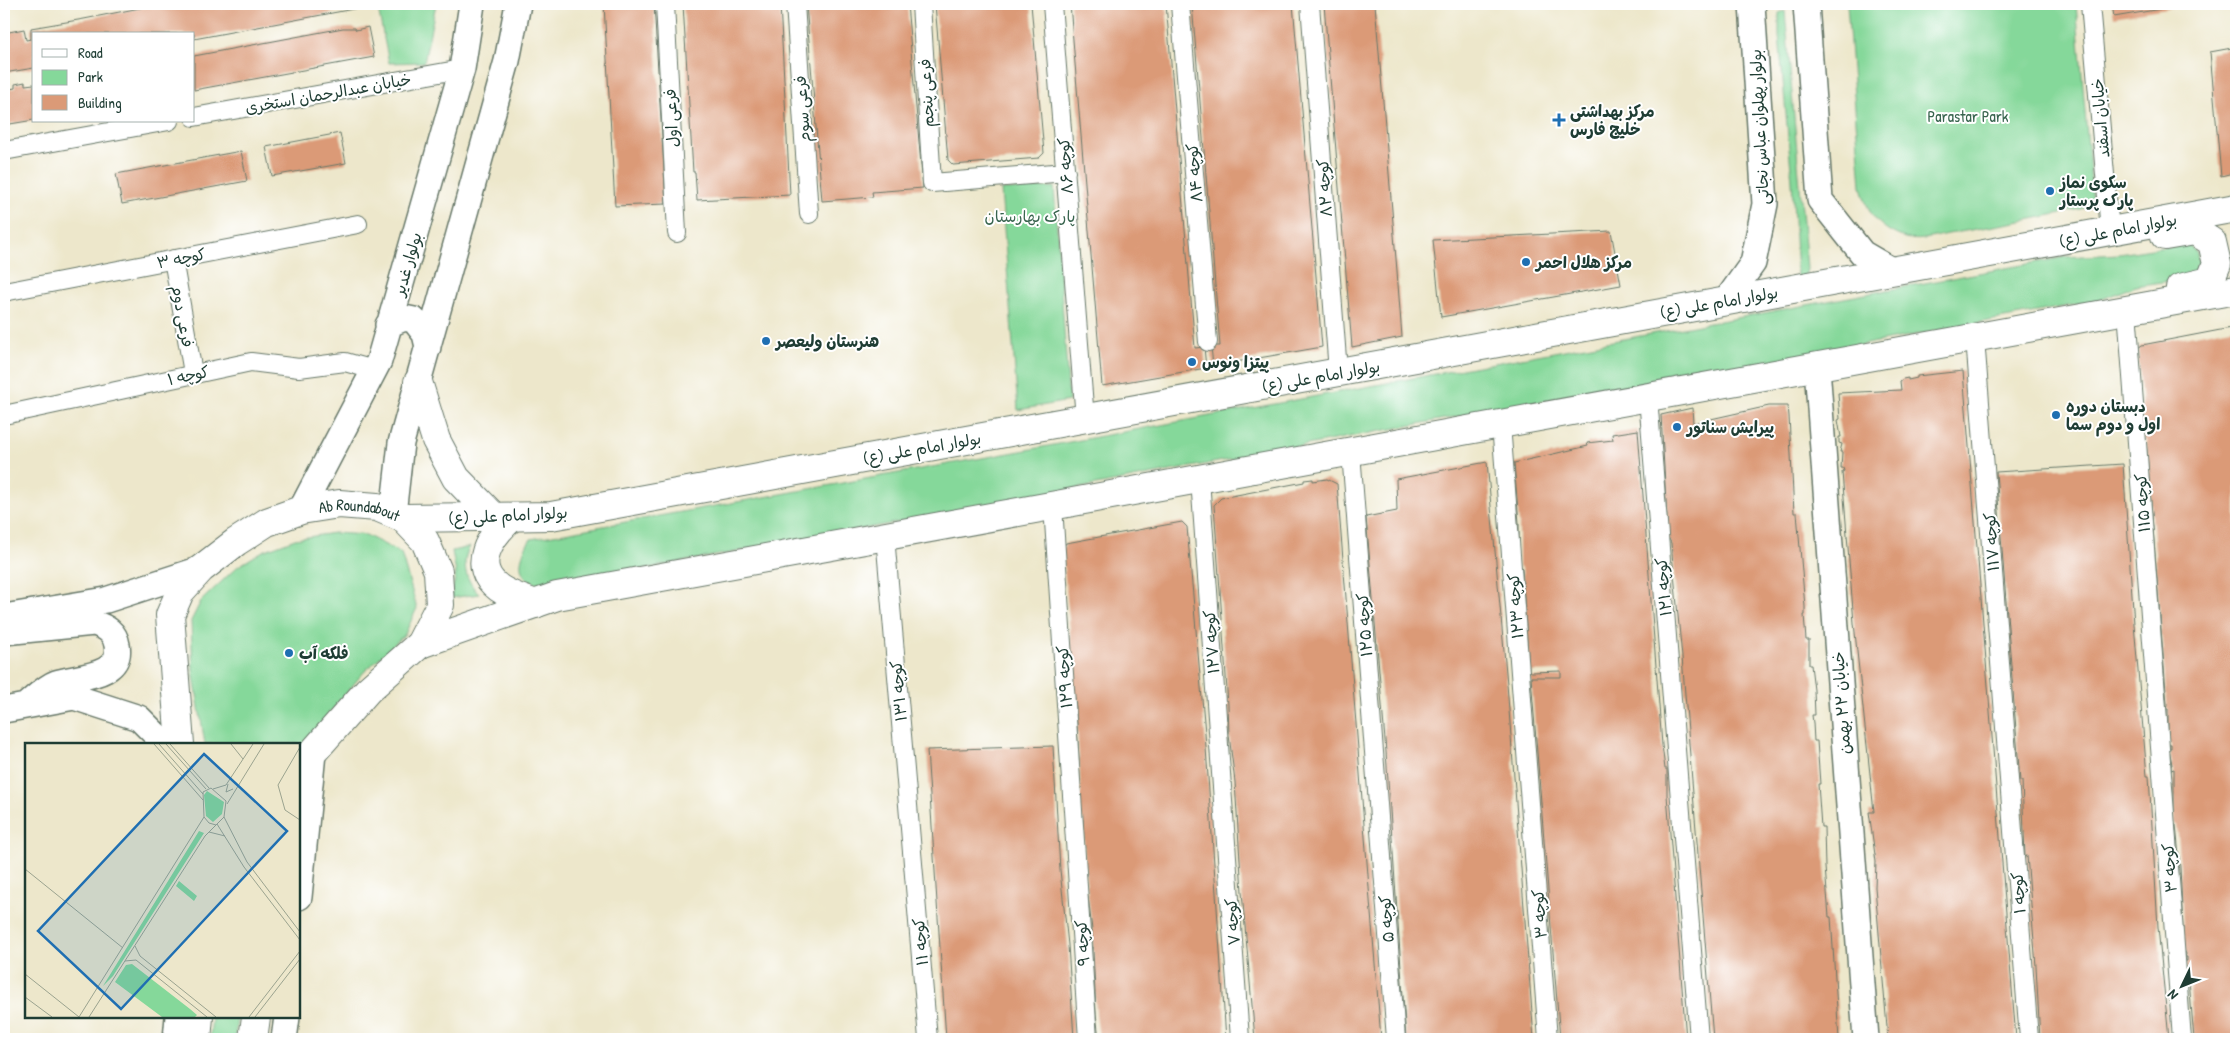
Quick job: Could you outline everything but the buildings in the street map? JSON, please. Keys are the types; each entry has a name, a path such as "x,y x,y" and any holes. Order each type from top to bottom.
{"main road":[{"name":"بولوار امام علی (ع)","path":"398,516 551,516 2236,208"},
{"path":"2061,241 2099,248 2195,231 2212,242 2216,264 2210,281 2121,299 2097,315"},
{"path":"420,644 557,596 2236,290"},
{"path":"418,382 436,440 456,478 503,517 486,548 485,565 487,576 500,589 535,604"},
{"name":"Ab Roundabout","path":"180,743 170,615 180,592 201,569 236,542 267,522 301,510 339,504 377,507 398,516 426,541 438,571 440,605 420,644 368,690 338,721 306,761"},
{"path":"197,1039 199,1018"},
{"path":"253,1039 256,1018"}],"street":[{"name":"بولوار غدیر","path":"301,510 379,361 462,69 472,4"},
{"path":"398,516 402,443 507,61 518,4"},
{"name":"فرعی اول","path":"665,4 677,233"},
{"name":"فرعی سوم","path":"795,4 809,214"},
{"name":"فرعی پنجم","path":"921,4 932,183 1066,172"},
{"name":"کوچه ۸۶","path":"1052,4 1085,419"},
{"name":"کوچه ۸۴","path":"1180,4 1208,342"},
{"name":"کوچه ۸۲","path":"1310,4 1338,372"},
{"name":"خیابان اسفند","path":"2090,4 2110,231"},
{"path":"1804,7 1820,200 1862,253 1893,271"},
{"name":"بولوار پهلوان عباس نجاتی","path":"1726,301 1753,263 1765,204 1758,8"},
{"name":"خیابان عبدالرحمان استخری","path":"195,117 462,69"},
{"path":"4,151 164,122"},
{"name":"کوچه ۳","path":"4,292 358,224"},
{"name":"فرعی دوم","path":"173,260 193,373"},
{"path":"401,286 411,301 422,305 442,300"},
{"name":"کوچه ۱۱۵","path":"2127,310 2156,696"},
{"path":"388,325 404,318 414,320 425,334 428,347"},
{"name":"کوچه ۱۱۷","path":"1976,338 2007,747"},
{"name":"کوچه ۱","path":"4,414 251,362 299,368 345,362 374,370"},
{"name":"خیابان ۲۲ بهمن","path":"1816,366 1866,1039"},
{"name":"کوچه ۱۲۱","path":"1648,397 1699,1039"},
{"name":"کوچه ۱۲۳","path":"1501,424 1529,788"},
{"name":"کوچه ۱۲۵","path":"1351,452 1377,798"},
{"name":"کوچه ۱۲۷","path":"1200,479 1223,804"},
{"name":"کوچه ۱۲۹","path":"1053,506 1076,847"},
{"name":"کوچه ۱۳۱","path":"885,536 912,846"},
{"path":"4,617 106,600 201,569"},
{"path":"4,632 94,623 104,626 112,633 116,639 118,650 113,663 106,670 89,676 55,683 15,708"},
{"name":"کوچه ۳","path":"2156,696 2182,1039"},
{"path":"15,708 74,697 139,718 164,743"},
{"name":"کوچه ۱","path":"2007,747 2029,1039"},
{"path":"300,878 306,761"},
{"name":"کوچه ۳","path":"1529,788 1548,1039"},
{"name":"کوچه ۵","path":"1377,798 1396,1039"},
{"name":"کوچه ۷","path":"1223,804 1240,1039"},
{"name":"کوچه ۱۱","path":"912,846 928,1039"},
{"name":"کوچه ۹","path":"1076,847 1088,1039"},
{"path":"176,1039 178,1018"},
{"path":"184,1039 194,1018"},
{"path":"260,1018 267,1039"},
{"path":"284,1039 286,1018"}],"green space":[{"path":"377,4 436,4 424,62 389,63"},
{"name":"Parastar Park","path":"1847,4 2076,4 2093,206 1916,240 1905,238 1888,230 1870,212 1861,186"},
{"path":"1785,11 1807,269 1805,277 1797,276 1792,181 1779,36 1779,13"},
{"name":"پارک بهارستان","path":"1054,187 1069,401 1018,410 1001,190"},
{"path":"2185,244 2197,252 2199,263 2194,274 2176,280 2135,286 2100,300 1707,374 1497,409 922,518 549,586 530,581 522,572 521,561 531,539 1032,449 2065,257 2119,254"},
{"name":"فلکه آب","path":"334,533 366,535 401,553 417,608 405,634 363,673 300,749 300,743 205,743 193,671 191,621 201,601 237,567 263,551 295,539"},
{"path":"470,547 465,559 466,571 474,589 479,594 451,598 456,573 452,551"},
{"path":"212,1018 237,1018 235,1039 210,1039"}],"place":[{"name":"مرکز بهداشتی خلیج فارس","path":"1559,120"},
{"name":"سکوی نماز پارک پرستار","path":"2050,191"},
{"name":"مرکز هلال احمر","path":"1526,262"},
{"name":"هنرستان ولیعصر","path":"766,341"},
{"name":"پیتزا ونوس","path":"1192,362"},
{"name":"دبستان دوره اول و دوم سما","path":"2056,415"},
{"name":"پیرایش سناتور","path":"1677,427"},
{"name":"فلکه آب","path":"289,653"}]}
